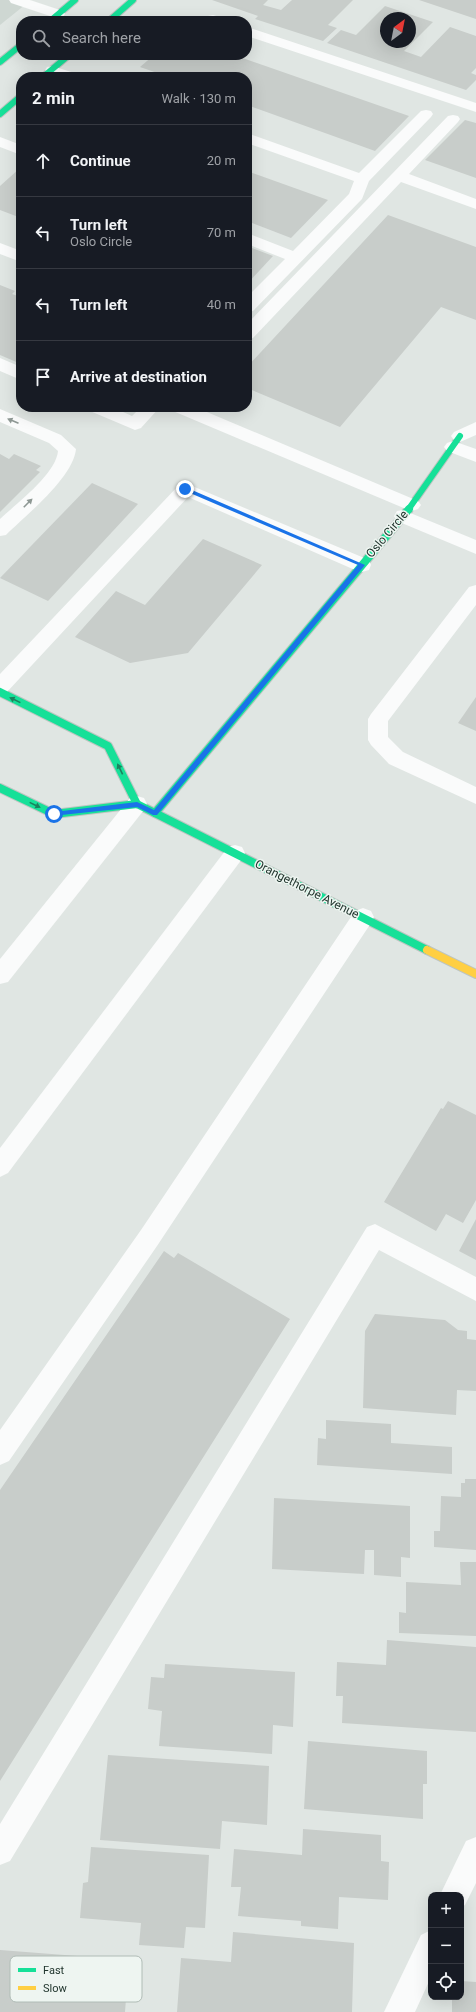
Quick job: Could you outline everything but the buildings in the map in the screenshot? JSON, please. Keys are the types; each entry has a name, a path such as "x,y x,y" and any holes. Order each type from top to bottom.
{"main road":[{"path":"56,16 75,0"},
{"path":"115,16 133,0"},
{"path":"0,62 16,49"},
{"path":"48,72 63,60"},
{"path":"0,114 16,100"},
{"name":"Oslo Circle","path":"146,809 362,565 408,510 457,441"},
{"path":"0,692 108,746 146,809 54,814 0,788"},
{"name":"Orangethorpe Avenue","path":"146,809 476,974"}],"lane":[{"path":"16,0 50,16"},
{"path":"252,33 476,108"},
{"path":"252,302 356,196 362,179 426,114"},
{"path":"252,329 453,119"},
{"path":"252,140 362,179"},
{"path":"0,142 16,148"},
{"path":"399,176 476,204"},
{"path":"252,240 295,257"},
{"path":"0,248 16,255"},
{"path":"0,364 16,372"},
{"path":"107,412 135,424 147,412"},
{"path":"190,412 408,510 476,547"},
{"path":"0,415 55,439 67,449 66,459 55,476 0,530"},
{"path":"476,428 457,441 476,456"},
{"path":"0,687 185,489 362,565"},
{"path":"476,592 378,719 378,740 396,758 476,796"},
{"path":"0,975 146,809"},
{"path":"0,1166 235,853"},
{"path":"0,1452 149,1238 363,917"},
{"path":"0,1851 375,1235 476,1290"},
{"path":"456,1892 476,1852"},
{"path":"399,2012 428,1951"}],"shaded area":[{"path":"0,0 31,0 0,25"}],"traffic: fast":[{"path":"56,16 75,0"},
{"path":"115,16 133,0"},
{"path":"0,62 16,49"},
{"path":"49,72 63,60"},
{"path":"0,114 16,100"},
{"path":"155,813 412,505 460,436"},
{"path":"0,692 108,746 137,804"},
{"path":"0,788 54,814 137,804 427,950"}],"traffic: slow":[{"path":"427,950 476,974"}],"route":[{"path":"54,814 137,804 155,813 362,565 185,489"}]}
